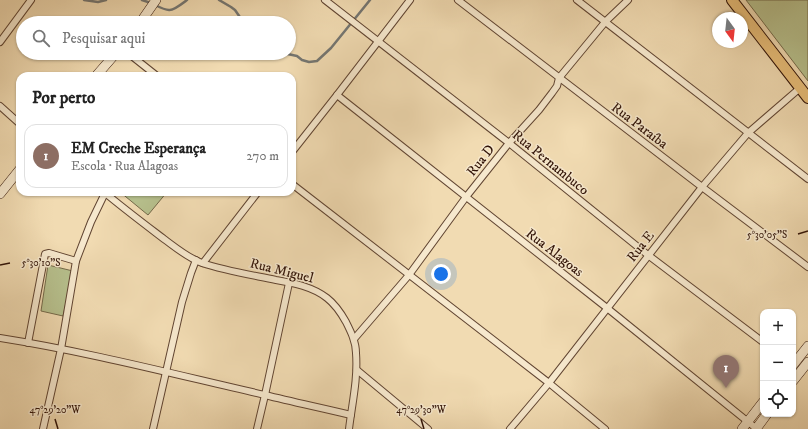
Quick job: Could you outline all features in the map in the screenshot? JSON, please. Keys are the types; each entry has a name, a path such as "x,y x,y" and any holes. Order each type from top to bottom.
{"main road":[{"path":"732,0 808,98"}],"street":[{"path":"19,16 31,0"},
{"path":"145,16 156,0"},
{"name":"Rua Pernambuco","path":"325,0 509,143 648,255 760,340"},
{"path":"296,147 410,0"},
{"name":"Rua Paraíba","path":"458,0 808,267"},
{"path":"578,0 808,179"},
{"name":"Rua D","path":"354,339 408,274 509,143 539,110 557,86 559,78 606,21 628,0"},
{"path":"0,42 16,20"},
{"path":"99,72 110,60"},
{"path":"137,60 152,72"},
{"name":"Rua E","path":"510,429 549,382 702,187 748,133 800,88"},
{"name":"Rua Alagoas","path":"337,95 607,308 756,429"},
{"path":"0,106 16,120"},
{"path":"0,194 16,174"},
{"path":"296,187 549,382 605,429"},
{"path":"43,429 62,349 76,261 103,196"},
{"name":"Rua Miguel","path":"108,196 170,243 196,260 230,270 289,282 310,288 328,298 336,306 354,339 357,370 349,429"},
{"path":"203,263 255,196"},
{"path":"28,343 45,254 49,253 76,261"},
{"path":"153,429 182,302 190,274 196,260"},
{"path":"257,429 289,282"},
{"path":"0,338 62,349 351,415"},
{"path":"796,360 808,346"},
{"path":"796,377 808,362"},
{"path":"796,366 802,370"},
{"path":"357,370 428,429"},
{"path":"742,429 760,406"},
{"path":"756,429 765,417"}],"green space":[{"path":"746,0 808,0 808,81"},
{"path":"125,196 164,196 148,215"},
{"path":"48,265 73,271 63,316 41,311"}],"waterway":[{"path":"84,0 98,2 106,0"},
{"path":"142,0 151,3"},
{"path":"155,5 171,10 187,0"},
{"path":"219,0 235,10 239,16"},
{"path":"296,56 302,60 309,62 317,61 331,48 370,0"}],"place":[{"name":"EM Creche Esperança","path":"726,388"}]}
